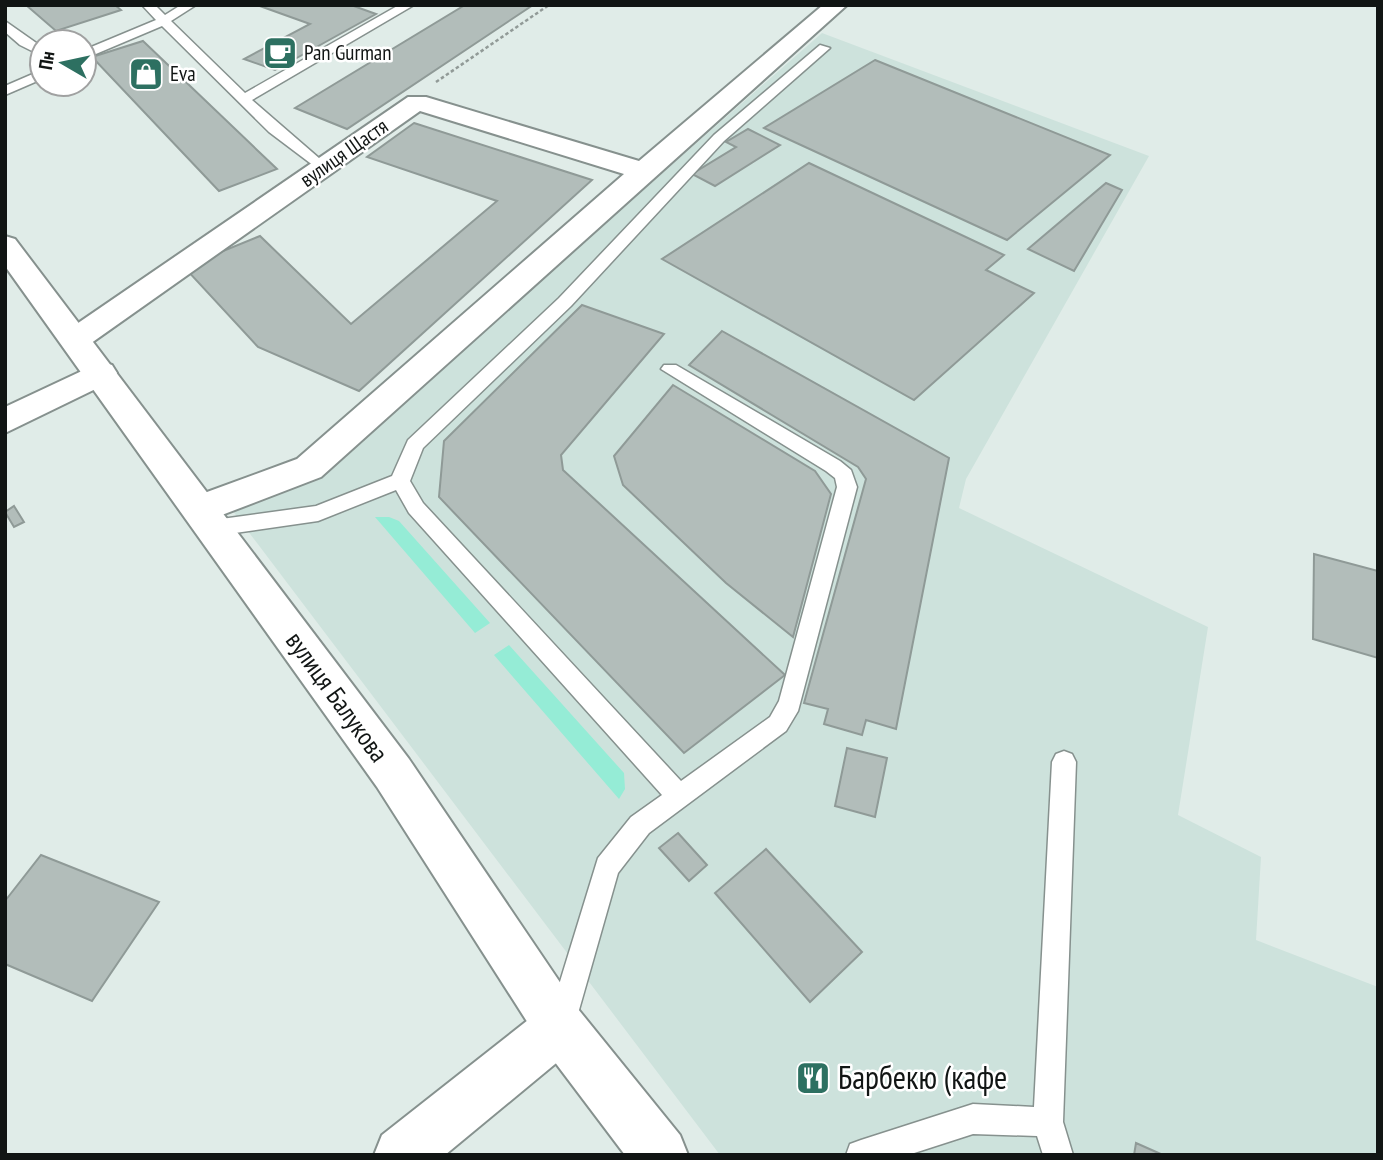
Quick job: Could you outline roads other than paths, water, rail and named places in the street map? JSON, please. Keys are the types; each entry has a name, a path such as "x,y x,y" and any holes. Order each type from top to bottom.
{"street":[{"path":"208,518 309,468 643,171 836,5"},
{"name":"вулиця Щастя","path":"76,339 417,102 643,171"},
{"name":"вулиця Балукова","path":"5,245 393,773 560,1027 660,1155"},
{"path":"5,421 101,373"},
{"path":"402,1155 560,1027"}],"lane":[{"path":"148,5 161,22 243,100 323,168"},
{"path":"98,49 161,22 190,5"},
{"path":"243,100 408,5"},
{"path":"5,26 28,44"},
{"path":"208,518 318,513 400,481 415,445 565,302 719,138 824,48"},
{"path":"5,90 28,80"},
{"path":"560,1027 607,867 640,825 778,724 790,704 847,486 844,475 833,466 670,369"},
{"path":"400,481 416,508 680,797"},
{"path":"1058,1155 1048,1122 1064,762"},
{"path":"861,1155 973,1119 1048,1122"}],"place":[{"name":"Pan Gurman","path":"280,53"},
{"name":"Eva","path":"146,74"},
{"name":"Барбекю (кафе","path":"813,1078"}]}
